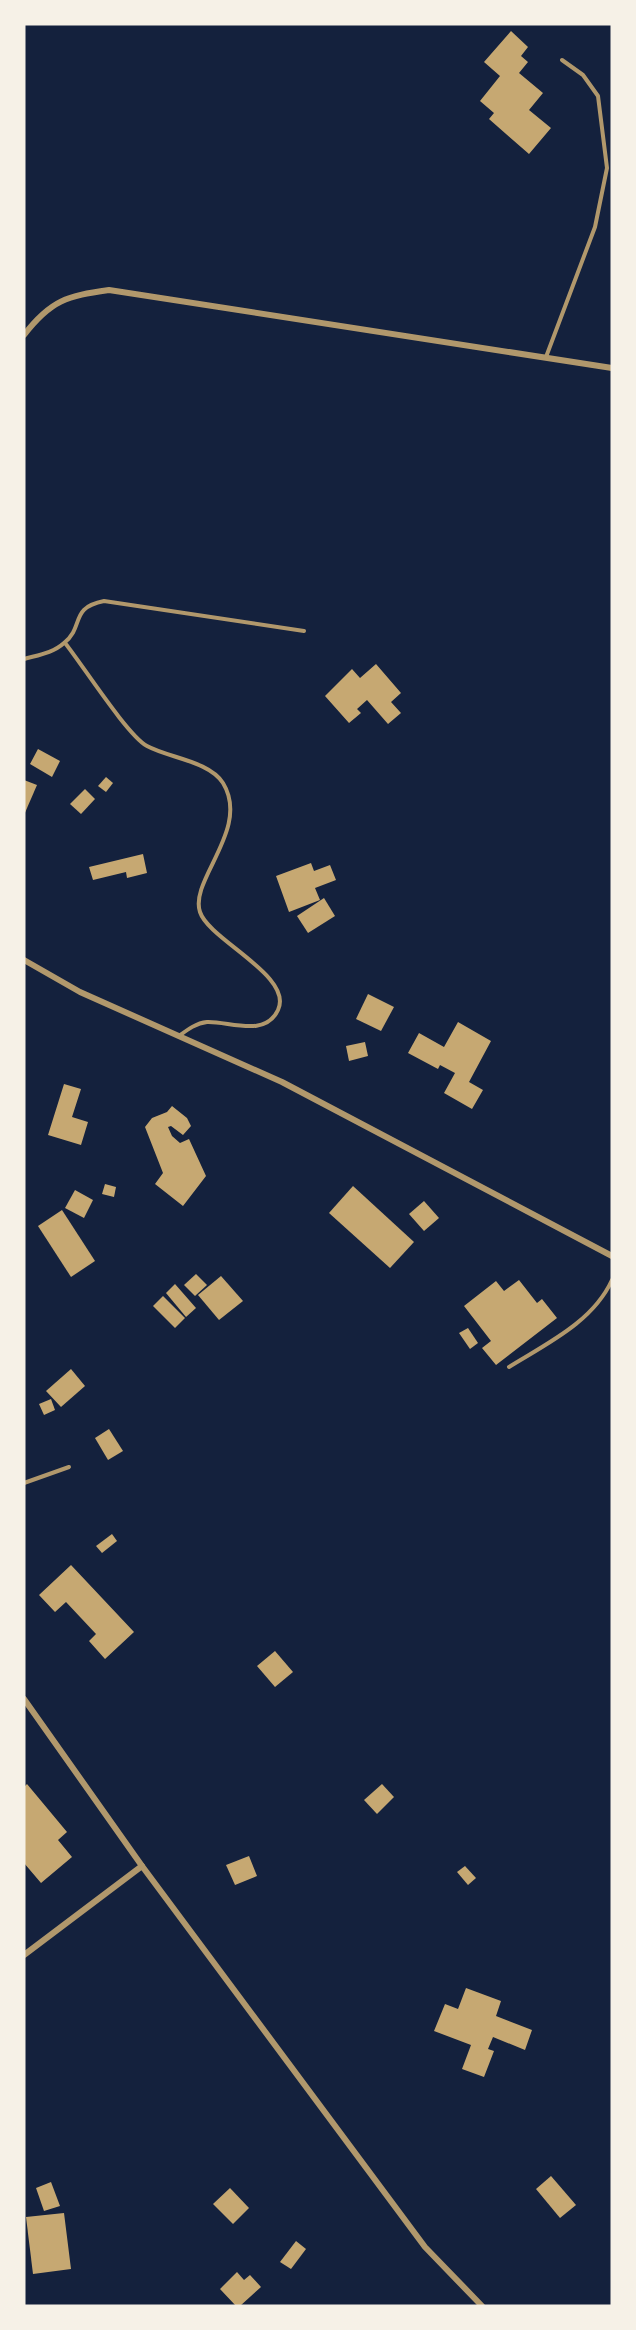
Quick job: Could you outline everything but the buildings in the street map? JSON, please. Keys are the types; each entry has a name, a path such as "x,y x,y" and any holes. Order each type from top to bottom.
{"street":[{"path":"24,335 42,312 73,295 109,290 612,368"},
{"path":"24,960 80,992 282,1082 612,1256"},
{"path":"24,1699 142,1866 425,2247 482,2306"},
{"path":"24,1955 142,1866"}],"lane":[{"path":"546,357 595,227 607,168 598,96 583,75 562,60"},
{"path":"24,659 54,650 72,634 79,612 88,604 104,601 304,631"},
{"path":"65,642 131,731 145,745 216,774 225,786 231,810 225,836 198,899 200,912 207,925 267,974 280,999 278,1011 266,1023 245,1027 206,1022 179,1036"},
{"path":"509,1367 565,1332 596,1306 612,1280"},
{"path":"24,1483 69,1467"}]}
